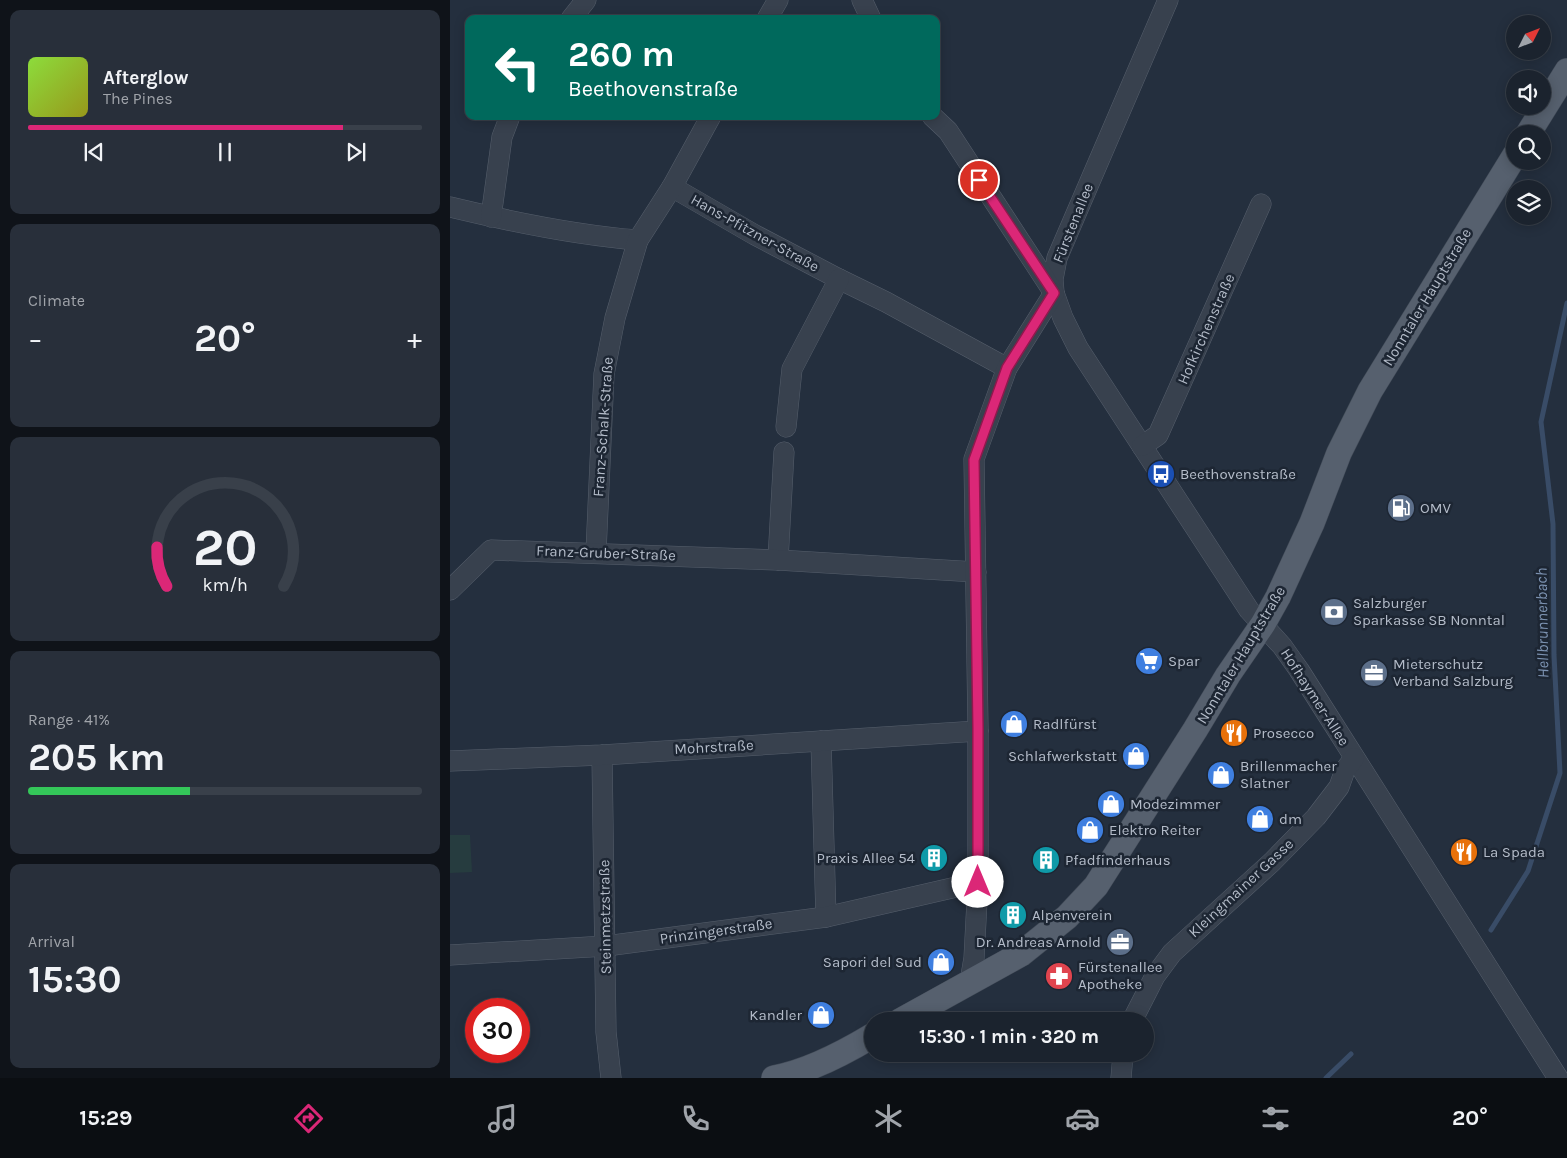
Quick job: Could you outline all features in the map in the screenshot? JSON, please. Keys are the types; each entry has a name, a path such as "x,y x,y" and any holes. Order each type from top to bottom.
{"main road":[{"path":"1534,125 1567,71"},
{"name":"Nonntaler Hauptstraße","path":"916,1012 1021,954 1067,918 1096,886 1228,675 1263,624 1278,597 1312,523 1336,460 1370,391 1506,170"},
{"path":"783,1077 809,1068 864,1040"}],"street":[{"path":"574,15 586,0"},
{"path":"769,15 778,0"},
{"path":"862,0 869,15"},
{"name":"Fürstenallee","path":"970,982 974,958 978,882 974,460 1007,368 1054,293 1053,279 1057,258 1168,0"},
{"path":"491,217 502,136 508,120"},
{"name":"Franz-Schalk-Straße","path":"596,552 604,374 615,318 638,240 672,187 709,120"},
{"path":"936,120 948,131 1054,293"},
{"name":"Hans-Pfitzner-Straße","path":"672,187 755,235 886,302 1007,368"},
{"name":"Hofkirchenstraße","path":"1142,446 1158,435 1261,204"},
{"path":"450,207 491,217 602,237 638,240"},
{"path":"786,427 792,369 839,279"},
{"name":"Hofhaymer-Allee","path":"1054,293 1063,318 1078,348 1249,610 1282,646 1558,1078"},
{"path":"778,560 784,452"},
{"name":"Franz-Gruber-Straße","path":"450,590 491,550 596,552 778,560 976,572"},
{"name":"Mohrstraße","path":"450,761 602,755 978,731"},
{"path":"821,741 826,917"},
{"name":"Steinmetzstraße","path":"602,755 606,1034 611,1078"},
{"name":"Kleingmainer Gasse","path":"1137,1012 1155,976 1172,953 1272,862 1316,817 1339,787 1346,770 1354,758"},
{"name":"Prinzingerstraße","path":"450,955 606,946 826,917 978,882"},
{"path":"1121,1078 1122,1062"}],"green space":[{"path":"450,835 470,835 472,872 450,873"}],"waterway":[{"name":"Hellbrunnerbach","path":"1491,930 1528,871 1560,773 1554,655 1553,524 1541,422 1567,303"},
{"name":"Hellbrunnerbach","path":"1326,1078 1351,1054"}],"place":[{"name":"Beethovenstraße","path":"1161,474"},
{"name":"OMV","path":"1401,508"},
{"name":"Salzburger Sparkasse SB Nonntal","path":"1334,612"},
{"name":"Spar","path":"1149,661"},
{"name":"Mieterschutz Verband Salzburg","path":"1374,673"},
{"name":"Radlfürst","path":"1014,724"},
{"name":"Prosecco","path":"1234,733"},
{"name":"Schlafwerkstatt","path":"1136,756"},
{"name":"Brillenmacher Slatner","path":"1221,775"},
{"name":"Modezimmer","path":"1111,804"},
{"name":"dm","path":"1260,819"},
{"name":"Elektro Reiter","path":"1090,830"},
{"name":"La Spada","path":"1464,852"},
{"name":"Praxis Allee 54","path":"934,858"},
{"name":"Pfadfinderhaus","path":"1046,860"},
{"name":"Alpenverein","path":"1013,915"},
{"name":"Dr. Andreas Arnold","path":"1120,942"},
{"name":"Sapori del Sud","path":"941,962"},
{"name":"Fürstenallee Apotheke","path":"1059,976"},
{"name":"Kandler","path":"821,1015"}],"route":[{"path":"978,882 974,460 1007,368 1054,293 979,180"}]}
